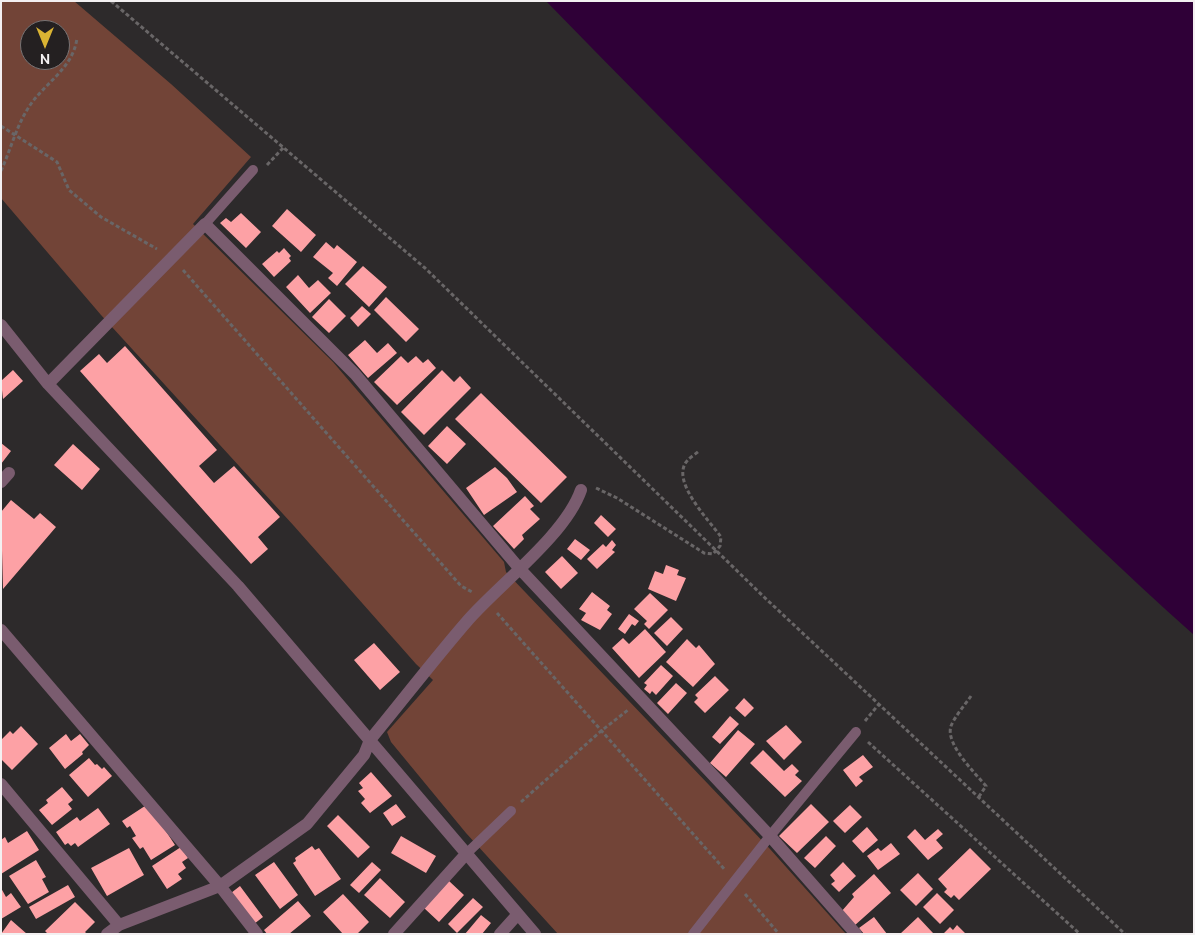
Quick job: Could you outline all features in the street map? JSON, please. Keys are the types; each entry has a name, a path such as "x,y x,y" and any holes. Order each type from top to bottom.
{"street":[{"path":"48,384 204,224 355,374 519,568 770,836 856,934"},
{"path":"1,325 48,384 238,586 535,934"},
{"path":"107,934 119,926 220,886 307,824 364,755 370,740 470,618 564,522 577,501 581,490"},
{"path":"1,630 220,886 256,934"},
{"path":"1,784 119,926"},
{"path":"394,934 466,854"},
{"path":"500,934 518,914"}],"lane":[{"path":"204,224 253,170"},
{"path":"693,934 770,836 856,732"},
{"path":"466,854 511,811"}],"path":[{"path":"111,1 284,147 466,306 717,550 978,798 1125,934"},
{"path":"1,171 27,109 58,76 76,49 77,38"},
{"path":"1,126 56,162 69,190 101,217 172,258 461,586 479,596"},
{"path":"264,168 284,147"},
{"path":"581,490 596,488 603,490 704,554 713,554 722,542 721,537 686,489 682,476 686,461 699,451"},
{"path":"493,608 779,934"},
{"path":"971,696 951,726 950,737 958,751 986,786 978,798"},
{"path":"511,811 601,731 641,699"},
{"path":"874,710 879,704"},
{"path":"856,732 1080,934"}],"shaded area":[{"path":"1,1 74,1 171,84 251,157 193,224 333,362 504,562 506,572 770,849 846,934 558,934 466,833 391,742 387,732 433,680 416,664 294,526 101,315 1,198"},
{"path":"546,1 1194,1 1194,635 1090,539 876,332 710,168"}],"building":[{"path":"287,209 316,235 301,252 272,226"},
{"path":"241,213 261,232 246,248 220,223 226,218 231,222"},
{"path":"326,242 334,249 337,245 357,262 337,286 328,278 333,273 313,257"},
{"path":"284,248 291,256 289,258 291,261 274,277 262,264 277,251 279,253"},
{"path":"363,266 387,287 369,307 345,284"},
{"path":"298,275 309,288 318,280 331,293 310,313 286,287"},
{"path":"386,297 419,329 406,342 374,310"},
{"path":"329,299 346,316 329,333 312,317"},
{"path":"362,306 371,314 358,327 350,318"},
{"path":"365,340 377,353 388,343 397,353 368,378 348,355"},
{"path":"125,346 217,450 199,466 214,483 234,466 280,517 258,537 268,549 251,564 80,371 99,354 107,363"},
{"path":"401,356 408,363 416,356 423,363 428,359 436,368 397,405 374,382"},
{"path":"13,370 23,381 3,399 1,381"},
{"path":"442,370 454,382 460,376 471,388 424,435 401,412"},
{"path":"481,393 567,477 541,503 455,419"},
{"path":"447,426 466,444 447,464 428,446"},
{"path":"1,443 11,451 1,464"},
{"path":"73,444 100,469 82,490 54,465"},
{"path":"495,467 507,478 517,492 484,515 466,488"},
{"path":"525,496 534,506 530,509 540,519 522,535 524,539 514,549 493,526"},
{"path":"11,500 34,519 40,513 56,527 3,589 1,512"},
{"path":"601,515 616,529 608,537 594,523"},
{"path":"575,539 590,550 581,560 567,549"},
{"path":"612,540 616,545 612,550 615,552 597,569 587,559 603,544 606,547"},
{"path":"562,556 578,573 561,589 545,572"},
{"path":"666,565 679,570 677,575 686,578 676,601 648,589 655,571 663,574"},
{"path":"592,592 610,606 607,610 612,614 600,630 581,620 586,613 579,609"},
{"path":"650,593 668,610 649,629 644,624 647,621 634,609"},
{"path":"629,614 639,621 635,626 632,624 625,634 618,629"},
{"path":"671,617 683,629 667,646 654,633"},
{"path":"645,629 666,652 639,678 612,648 623,638 629,644"},
{"path":"687,639 696,648 699,645 715,664 693,687 666,662"},
{"path":"374,643 400,672 380,690 354,660"},
{"path":"661,665 673,676 656,695 652,691 650,694 644,689 647,685 644,683"},
{"path":"715,676 729,690 705,713 694,702 698,698 695,695"},
{"path":"676,683 687,693 668,714 657,703"},
{"path":"744,698 754,708 745,717 735,708"},
{"path":"730,716 739,724 720,744 712,737"},
{"path":"786,725 802,742 784,760 766,741"},
{"path":"21,726 38,744 12,770 1,759 1,740 10,731 13,734"},
{"path":"738,730 755,744 726,777 710,763"},
{"path":"66,734 71,741 80,734 89,745 82,752 83,754 65,769 49,748"},
{"path":"763,750 784,771 792,764 799,771 795,775 802,781 785,797 750,763"},
{"path":"863,755 873,767 859,777 863,781 856,787 843,770"},
{"path":"89,758 95,765 97,764 102,769 104,767 112,776 88,797 69,775"},
{"path":"371,772 392,796 370,813 361,803 365,799 358,791 363,788 359,783"},
{"path":"62,787 73,800 68,804 72,809 52,825 39,810 48,803 46,800"},
{"path":"148,804 175,845 151,860 143,847 140,849 132,838 136,836 130,826 127,828 122,821"},
{"path":"396,804 406,817 392,826 383,813"},
{"path":"811,804 829,822 797,853 779,836"},
{"path":"850,805 862,817 845,833 833,821"},
{"path":"98,808 110,824 78,847 75,843 71,846 68,843 65,845 56,832 77,817 80,821"},
{"path":"338,815 370,847 358,858 327,826"},
{"path":"867,827 878,840 863,853 852,841"},
{"path":"915,829 925,840 938,829 943,834 936,840 943,848 928,860 907,837"},
{"path":"27,831 39,850 1,874 1,840 5,837 8,843"},
{"path":"401,836 436,856 426,873 391,853"},
{"path":"826,836 836,846 815,868 804,858"},
{"path":"891,843 900,854 878,870 867,856 878,848 881,851"},
{"path":"312,846 315,850 319,848 341,879 315,896 293,863 296,861 295,858"},
{"path":"181,847 188,858 182,862 186,868 178,874 182,879 167,889 152,866"},
{"path":"129,848 144,875 107,896 91,868"},
{"path":"970,848 991,869 959,900 954,895 951,898 944,892 947,889 938,879"},
{"path":"36,860 46,877 42,879 49,892 28,904 9,876"},
{"path":"274,862 298,895 280,909 255,875"},
{"path":"372,862 381,870 359,893 350,885"},
{"path":"843,862 856,876 839,892 831,884 835,881 830,875"},
{"path":"918,873 933,889 916,906 900,890"},
{"path":"874,874 891,893 854,926 841,912 854,897 852,894"},
{"path":"380,878 405,902 390,918 364,895"},
{"path":"449,881 464,895 439,922 424,908"},
{"path":"68,885 75,897 36,919 29,907"},
{"path":"240,886 263,917 254,924 231,893"},
{"path":"1,888 6,897 11,893 21,907 1,919"},
{"path":"937,893 954,910 940,924 923,907"},
{"path":"343,894 369,922 357,934 343,934 323,912"},
{"path":"473,898 483,907 457,933 448,924"},
{"path":"298,901 311,916 289,934 267,934 264,930"},
{"path":"75,902 95,922 85,932 87,934 48,934 45,931"},
{"path":"481,915 491,923 482,934 465,934"},
{"path":"874,917 887,934 864,934 859,928"},
{"path":"918,917 932,934 900,934"},
{"path":"11,920 27,934 1,934"},
{"path":"957,925 966,934 943,934 950,927 953,930"}]}
